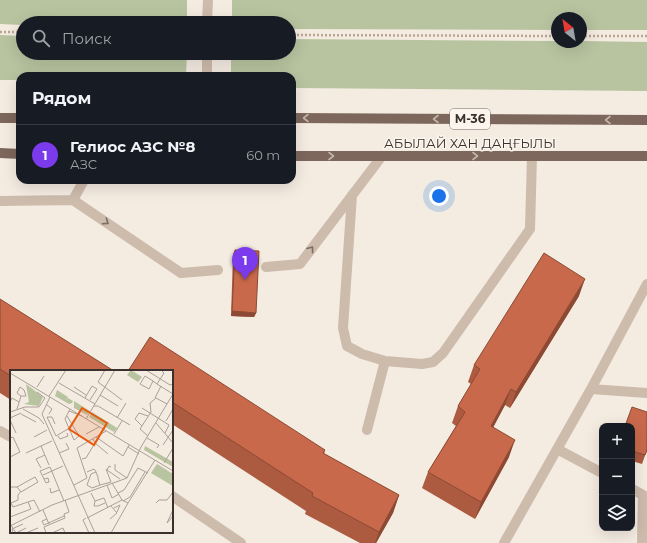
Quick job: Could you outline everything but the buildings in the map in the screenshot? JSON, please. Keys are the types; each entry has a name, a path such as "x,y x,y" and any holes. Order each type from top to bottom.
{"main road":[{"path":"0,118 16,118"},
{"name":"АБЫЛАЙ ХАН ДАҢҒЫЛЫ","path":"296,118 647,120"},
{"path":"0,153 16,154"},
{"name":"АБЫЛАЙ ХАН ДАҢҒЫЛЫ","path":"296,156 647,156"}],"lane":[{"path":"207,16 208,0"},
{"path":"207,60 207,72"},
{"path":"266,267 300,264 382,156"},
{"path":"352,196 343,328 347,346 362,354 386,361 422,364 433,362 443,353 530,229 532,156"},
{"path":"73,200 82,184"},
{"path":"0,201 73,200 181,273 218,270"},
{"path":"504,543 591,389 647,284"},
{"path":"367,430 386,361"},
{"path":"591,389 647,393"},
{"path":"0,431 10,436"},
{"path":"557,449 599,471"},
{"path":"635,490 645,495 642,543"},
{"path":"173,497 241,543"}],"path":[{"path":"0,32 16,32"},
{"path":"296,35 551,36"},
{"path":"587,36 647,36"}],"green space":[{"path":"0,0 187,0 187,16 16,16 16,25 0,24"},
{"path":"232,0 647,0 647,30 587,30 587,12 551,12 551,30 296,29 296,16 232,16"},
{"path":"0,35 16,36 16,60 187,60 186,72 16,72 16,80 0,80"},
{"path":"296,39 551,41 551,48 587,48 587,41 647,42 647,91 296,88 296,72 231,72 231,60 296,60"}],"place":[{"name":"Гелиос АЗС №8","path":"245,280"}]}
